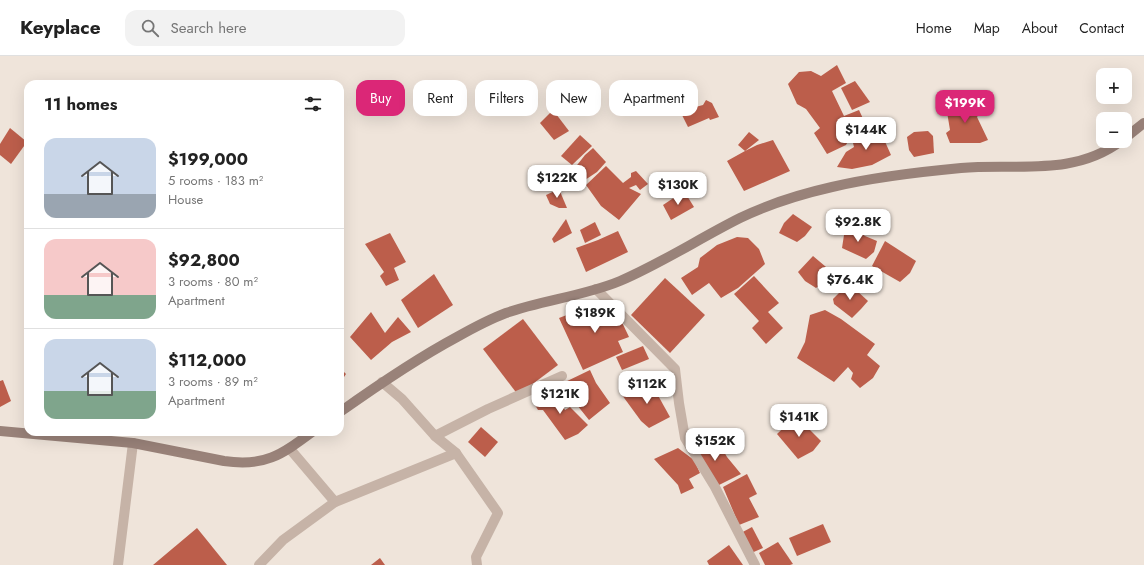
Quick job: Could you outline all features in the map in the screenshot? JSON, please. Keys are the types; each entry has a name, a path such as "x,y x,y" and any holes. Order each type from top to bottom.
{"main road":[{"path":"1132,132 1144,123"},
{"path":"344,409 382,382 468,330 506,313 618,282 740,218 763,208 831,187 880,177 963,168 1067,164 1092,157 1108,148"},
{"path":"0,431 24,433"},
{"path":"55,436 133,443 235,462 260,461 280,455 307,436"}],"street":[{"path":"596,289 675,369 685,438 714,487 755,565"},
{"path":"434,436 488,409 562,376"},
{"path":"382,382 402,399 434,436 456,453 498,513 476,557 477,565"},
{"path":"118,565 133,443"},
{"path":"290,449 335,502"},
{"path":"260,565 283,540 335,502 456,453"}],"building":[{"path":"837,65 846,83 832,91 844,116 859,110 866,125 852,134 846,145 827,154 814,133 820,128 806,109 797,104 788,84 799,72 811,71 821,76"},
{"path":"855,81 870,102 852,110 841,88"},
{"path":"706,100 712,103 719,117 710,120 709,118 688,127 682,116 698,116 698,106 703,105"},
{"path":"978,101 980,113 977,117 988,140 980,143 950,143 946,133 950,130 947,112 950,105"},
{"path":"547,116 558,116 569,131 554,140 540,123"},
{"path":"878,126 891,155 872,165 852,169 837,167 846,152 854,147 852,139"},
{"path":"10,128 24,140 24,146 11,164 0,155 0,144"},
{"path":"928,131 933,136 934,153 914,157 909,150 907,137 914,132"},
{"path":"749,132 759,140 745,151 738,145"},
{"path":"580,135 592,146 572,165 561,156"},
{"path":"773,140 790,171 744,191 727,161 745,151"},
{"path":"593,148 606,162 597,172 585,180 574,169 585,155"},
{"path":"606,166 623,183 631,177 631,173 636,171 648,184 640,190 636,185 629,188 641,194 619,220 601,206 586,185"},
{"path":"559,189 567,208 559,208 550,204 546,195"},
{"path":"684,191 694,207 671,220 663,205"},
{"path":"793,214 812,227 805,236 797,242 779,233 784,223"},
{"path":"566,219 572,233 554,243 552,239"},
{"path":"595,222 601,235 585,243 580,230"},
{"path":"846,222 865,236 877,241 874,252 866,259 842,248"},
{"path":"618,231 628,252 586,272 576,248"},
{"path":"390,233 406,262 394,268 399,280 386,286 380,276 384,272 365,244"},
{"path":"737,237 748,238 759,249 765,264 738,288 721,298 709,283 692,295 681,278 698,267 700,258 717,245"},
{"path":"885,241 916,261 910,273 900,282 872,266"},
{"path":"813,256 832,272 826,280 816,288 805,281 798,272"},
{"path":"434,274 453,305 418,328 401,300"},
{"path":"754,276 779,303 768,312 783,328 766,344 752,328 759,321 734,294"},
{"path":"665,278 705,315 670,353 631,315"},
{"path":"846,286 856,290 868,301 852,318 834,304 833,299"},
{"path":"603,301 618,314 629,337 618,341 623,352 583,370 559,318"},
{"path":"825,310 841,319 875,344 867,355 880,366 873,378 860,388 851,379 853,373 848,367 834,382 797,358 805,342 810,315"},
{"path":"371,312 385,333 398,317 411,332 392,342 371,360 350,337"},
{"path":"523,319 558,365 518,395 483,349"},
{"path":"643,346 649,359 622,370 616,357"},
{"path":"590,370 596,383 610,403 589,420 573,399 567,398 561,384"},
{"path":"3,380 11,401 0,407 0,381"},
{"path":"643,383 655,390 670,417 649,428 641,421 622,395"},
{"path":"550,390 556,394 565,410 570,407 588,425 578,434 565,440 543,410 538,410 532,400"},
{"path":"796,416 821,441 813,451 798,459 777,434"},
{"path":"481,427 498,442 485,457 468,442"},
{"path":"716,438 727,457 741,474 715,487 689,446"},
{"path":"678,448 694,460 700,473 689,479 694,488 681,494 678,485 654,459"},
{"path":"747,474 757,494 749,498 759,517 739,525 723,487"},
{"path":"823,524 831,542 797,556 789,538"},
{"path":"752,527 763,548 749,554 739,534"},
{"path":"197,528 227,565 153,565"},
{"path":"778,542 793,564 765,565 759,553"},
{"path":"729,545 743,565 709,565 707,561"},
{"path":"380,558 385,565 371,565"}]}
